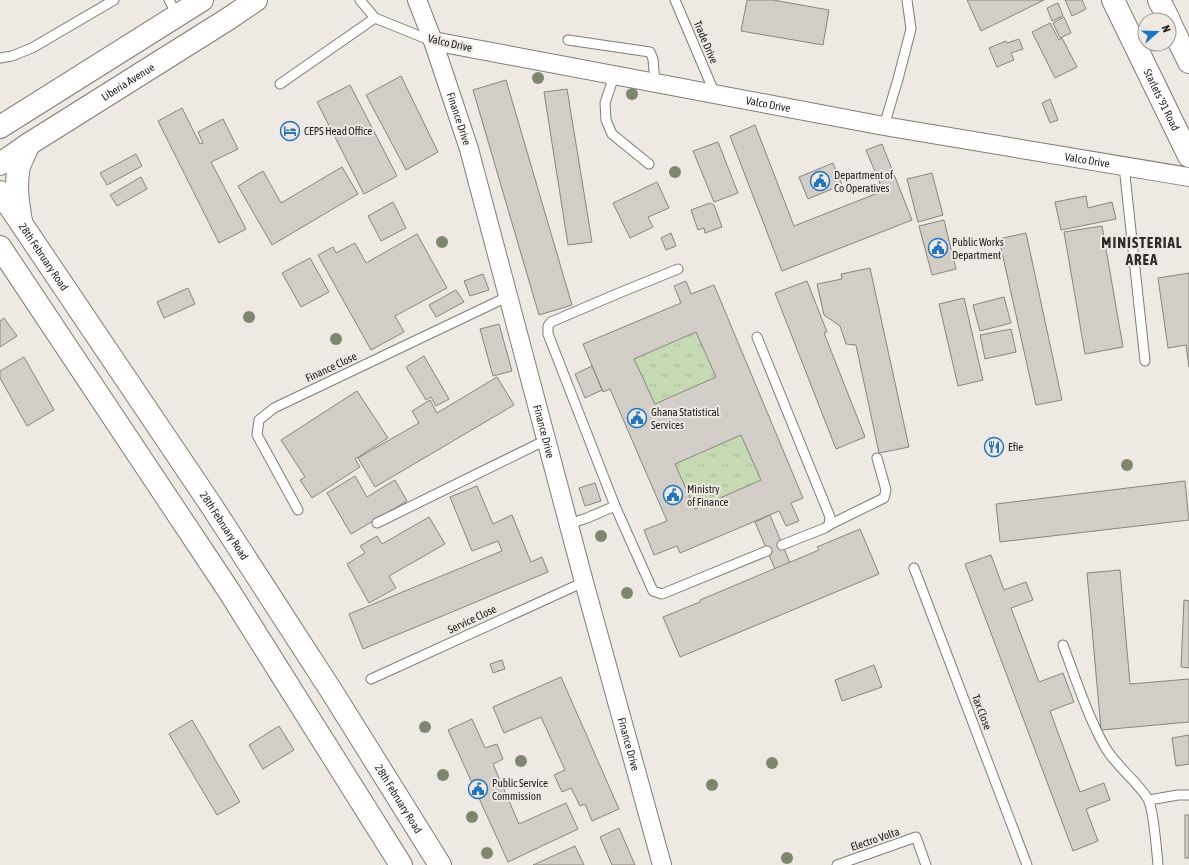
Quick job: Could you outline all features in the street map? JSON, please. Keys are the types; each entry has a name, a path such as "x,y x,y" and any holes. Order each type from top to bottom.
{"main road":[{"path":"0,126 22,113 173,7 202,0"},
{"name":"Liberia Avenue","path":"0,164 256,0"},
{"name":"Starlets '91 Road","path":"1113,0 1189,156"},
{"path":"1159,0 1165,12"},
{"path":"1177,37 1189,62"},
{"path":"0,117 22,113"},
{"path":"1170,118 1189,131"},
{"path":"21,224 18,197 19,166 29,144"},
{"name":"28th February Road","path":"0,192 211,506 334,695 440,865"},
{"path":"0,247 229,591 401,865"}],"street":[{"name":"Finance Drive","path":"417,0 433,41 469,149 507,297 662,865"},
{"name":"Valco Drive","path":"433,41 884,126 1189,177"}],"lane":[{"path":"0,58 12,56 32,48 114,0"},
{"name":"Valco Drive","path":"360,0 375,18 433,41"},
{"name":"Trade Drive","path":"675,0 715,94"},
{"path":"884,126 911,29 907,0"},
{"path":"280,84 375,18"},
{"path":"568,40 650,52 653,59 655,83"},
{"path":"614,76 605,103 606,120 612,134 649,164"},
{"path":"1124,166 1145,361"},
{"path":"678,269 551,322 548,326 548,334 615,506 652,591 662,594 767,551"},
{"name":"Finance Close","path":"298,510 257,435 259,420 274,408 507,297"},
{"path":"757,337 830,517 829,525"},
{"path":"377,523 546,440"},
{"path":"782,545 825,528 884,498 886,490 877,458"},
{"path":"569,524 615,506"},
{"name":"Tax Close","path":"914,568 1027,865"},
{"name":"Service Close","path":"371,679 584,582"},
{"path":"1063,645 1088,710 1105,747 1149,800 1158,865"},
{"path":"1149,800 1178,795 1189,795"},
{"name":"Electro Volta","path":"836,865 916,838 926,865"}],"green space":[{"path":"696,332 716,377 655,404 634,359"},
{"path":"741,435 761,480 695,509 675,464"}],"building":[{"path":"747,0 773,0 829,10 823,45 741,31"},
{"path":"967,0 1044,0 981,31"},
{"path":"1065,0 1082,0 1086,9 1072,16"},
{"path":"1058,3 1063,16 1052,21 1047,8"},
{"path":"1064,17 1071,33 1060,38 1053,23"},
{"path":"1050,23 1059,40 1062,38 1077,67 1055,78 1032,32"},
{"path":"1019,39 1023,49 1011,53 1014,60 997,67 989,48 1006,41 1007,43"},
{"path":"401,76 438,152 406,170 366,95"},
{"path":"506,80 572,305 539,315 473,90"},
{"path":"350,85 397,176 364,194 317,102"},
{"path":"567,89 592,242 568,245 544,92"},
{"path":"1050,99 1058,120 1050,123 1042,103"},
{"path":"182,108 200,144 203,143 198,132 223,119 238,149 211,162 246,229 219,243 158,121"},
{"path":"755,125 794,226 883,191 866,150 882,144 912,220 782,271 730,136"},
{"path":"718,142 738,193 714,202 693,151"},
{"path":"136,154 142,166 107,185 100,173"},
{"name":"Department of Co Operatives","path":"833,163 842,185 808,199 799,177"},
{"path":"342,167 358,194 272,245 238,186 263,171 281,203"},
{"path":"932,173 943,215 918,222 907,179"},
{"path":"141,177 147,189 117,206 110,195"},
{"path":"657,182 669,208 648,217 653,227 630,238 613,203"},
{"path":"1086,196 1088,208 1112,202 1116,219 1061,230 1055,202"},
{"path":"393,202 406,228 381,241 368,216"},
{"path":"710,203 714,205 722,227 705,233 704,228 698,230 691,210"},
{"name":"Public Works Department","path":"944,220 956,269 932,275 919,226"},
{"path":"1102,226 1123,347 1085,354 1064,232"},
{"path":"671,233 676,246 666,250 661,238"},
{"path":"1026,233 1062,400 1036,405 999,239"},
{"path":"417,234 447,288 395,316 404,332 371,350 318,255 333,247 336,253 355,243 366,263"},
{"path":"310,258 329,292 301,307 282,273"},
{"path":"870,268 909,447 879,453 856,345 846,344 840,326 824,315 817,284 842,279 841,274"},
{"path":"1189,273 1189,367 1186,345 1168,348 1158,278"},
{"path":"483,274 489,290 470,296 464,281"},
{"path":"686,281 691,294 714,285 803,498 791,503 799,521 786,526 779,511 680,553 677,546 654,555 644,530 667,521 610,389 603,392 583,344 681,303 674,286","holes":["696,332 716,377 655,404 634,359","741,435 761,480 695,509 675,464"]},
{"path":"807,281 827,332 824,333 865,437 836,449 775,293"},
{"path":"188,288 195,304 164,318 157,302"},
{"path":"456,290 464,302 436,317 429,305"},
{"path":"1004,297 1011,323 980,331 973,305"},
{"path":"964,298 983,380 958,386 939,304"},
{"path":"4,318 17,336 0,347 0,321"},
{"path":"499,324 512,371 493,376 480,329"},
{"path":"1011,329 1016,352 985,359 980,335"},
{"path":"424,356 449,399 436,406 431,397 426,400 406,367"},
{"path":"24,357 54,410 27,426 0,378 0,371"},
{"path":"592,366 602,390 585,398 575,374"},
{"path":"497,377 514,405 375,487 358,458 419,423 412,411 430,400 437,413"},
{"path":"357,391 388,438 355,459 360,467 312,498 300,480 305,477 281,440"},
{"path":"355,476 367,497 395,480 407,501 351,534 327,493"},
{"path":"1185,481 1189,520 1000,542 996,504"},
{"path":"595,483 601,501 585,506 579,488"},
{"path":"477,486 493,524 512,515 531,562 542,557 548,572 363,649 349,614 502,551 498,541 472,551 450,497"},
{"path":"770,515 790,563 775,569 755,522"},
{"path":"429,517 445,544 389,576 396,588 369,603 347,564 365,553 360,546 377,536 382,544"},
{"path":"860,529 879,574 680,657 663,617 819,550 817,547"},
{"path":"991,555 1004,590 1026,582 1033,600 1011,608 1039,682 1063,673 1074,702 1050,711 1080,792 1104,783 1110,800 1086,809 1098,841 1073,851 965,564"},
{"path":"1120,570 1130,684 1189,679 1189,722 1101,730 1087,573"},
{"path":"1184,600 1189,601 1189,668 1181,667"},
{"path":"502,660 505,669 493,673 490,664"},
{"path":"874,665 882,687 842,701 835,680"},
{"path":"561,677 619,809 592,821 585,804 580,806 571,788 562,792 554,775 565,770 541,717 504,733 493,707"},
{"path":"472,719 485,748 497,744 503,759 493,764 519,824 566,803 578,829 508,862 448,730"},
{"path":"192,720 240,802 217,815 169,734"},
{"path":"279,726 294,750 263,769 249,745"},
{"path":"1189,735 1189,764 1176,766 1172,738"},
{"path":"1185,815 1189,815 1189,858 1185,858"},
{"path":"619,828 635,865 612,865 600,837"},
{"path":"575,846 584,865 533,865"}],"place":[{"name":"CEPS Head Office","path":"290,131"},
{"name":"Department of Co Operatives","path":"820,181"},
{"name":"Public Works Department","path":"938,248"},
{"name":"Ghana Statistical Services","path":"637,418"},
{"name":"Efie","path":"994,447"},
{"name":"Ministry of Finance","path":"673,495"},
{"name":"Public Service Commission","path":"478,789"}],"district":[{"name":"MINISTERIAL AREA","path":"1142,250"}]}
